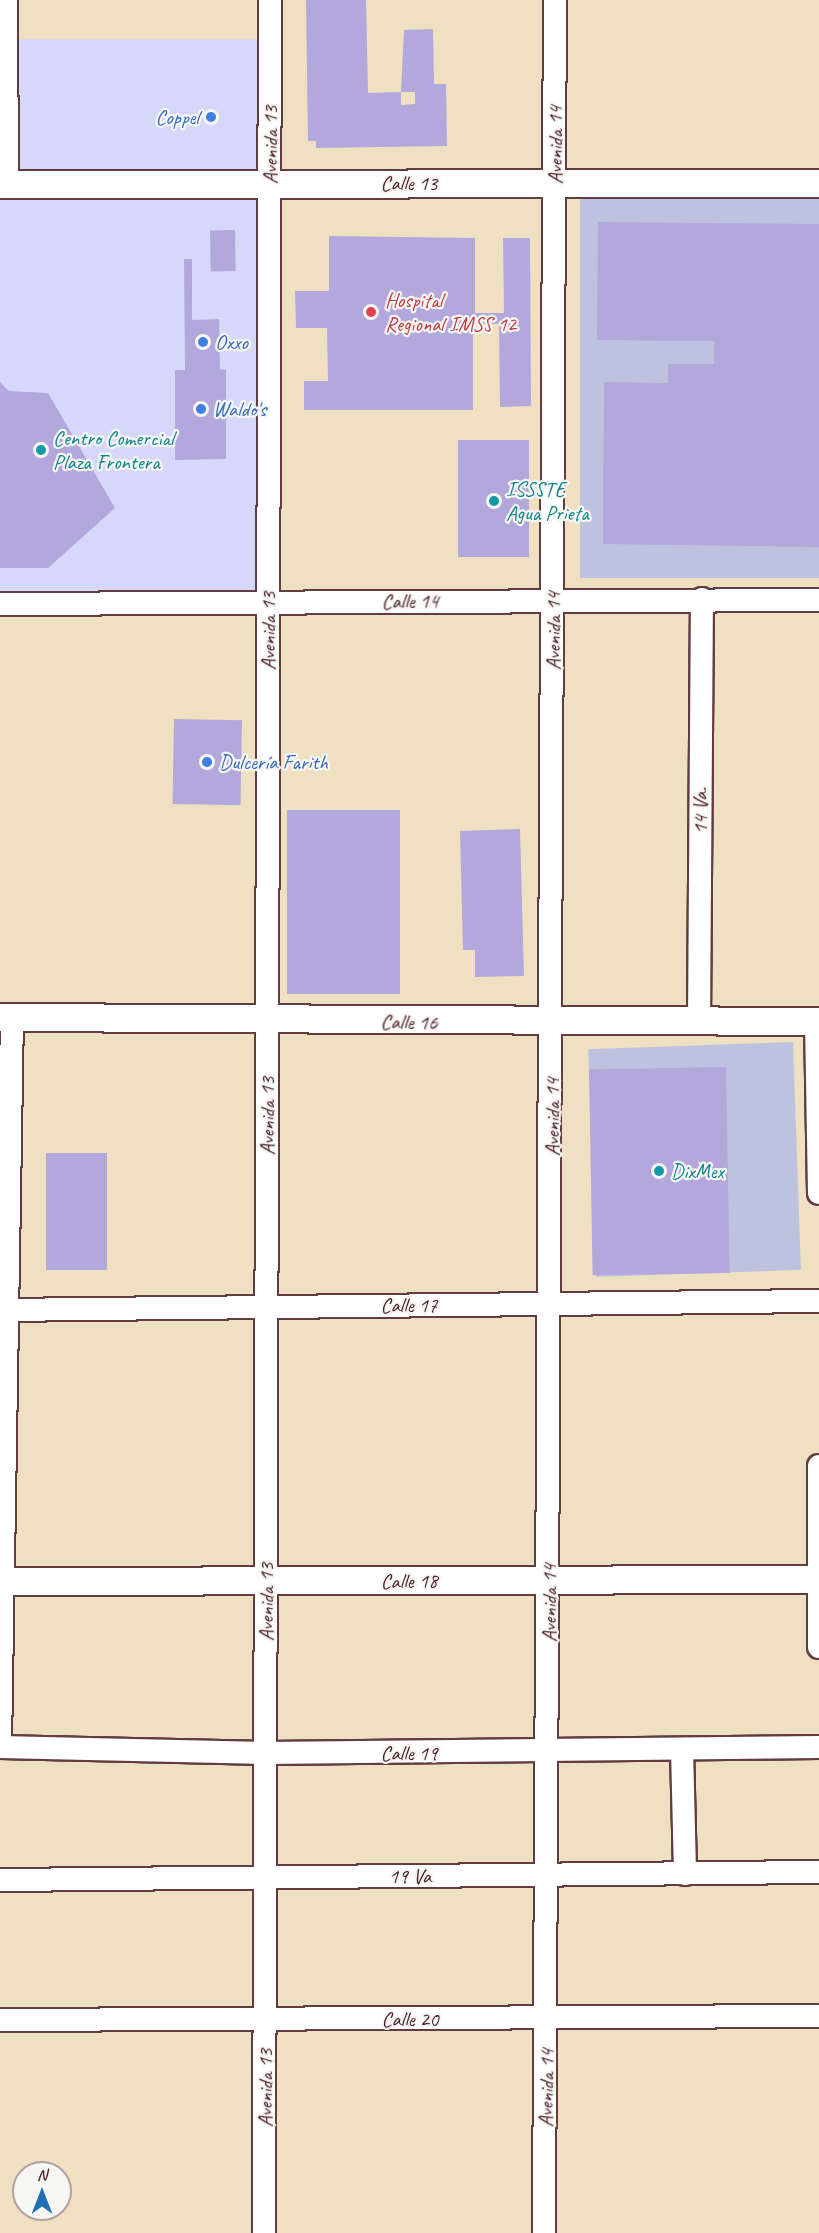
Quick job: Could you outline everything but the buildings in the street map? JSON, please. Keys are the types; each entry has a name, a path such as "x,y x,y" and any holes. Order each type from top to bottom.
{"street":[{"path":"3,184 6,0"},
{"name":"Avenida 13","path":"264,2233 270,0"},
{"name":"Avenida 14","path":"544,2233 553,1024 555,0"},
{"name":"Calle 13","path":"3,184 819,183"},
{"name":"Calle 14","path":"0,604 268,604 553,598 819,600"},
{"name":"14 Va.","path":"699,1023 702,599"},
{"path":"0,1746 6,1017"},
{"name":"Calle 16","path":"6,1017 553,1024 817,1021"},
{"path":"817,1021 819,1193"},
{"name":"Calle 17","path":"5,1310 819,1301"},
{"path":"819,1466 819,1647"},
{"name":"Calle 18","path":"2,1581 818,1579"},
{"name":"Calle 19","path":"0,1746 266,1753 548,1752 819,1747"},
{"path":"682,1749 685,1874"},
{"name":"19 Va","path":"0,1880 819,1872"},
{"name":"Calle 20","path":"0,2020 819,2016"}],"shaded area":[{"path":"0,39 269,39 269,604 0,604"},
{"path":"580,198 819,198 819,578 580,578"},
{"path":"793,1042 801,1270 596,1277 588,1049"}],"place":[{"name":"Coppel","path":"211,117"},
{"name":"Hospital Regional IMSS 12","path":"371,312"},
{"name":"Oxxo","path":"203,342"},
{"name":"Waldo's","path":"201,409"},
{"name":"Centro Comercial Plaza Frontera","path":"41,450"},
{"name":"ISSSTE Agua Prieta","path":"494,501"},
{"name":"Dulcería Farith","path":"207,762"},
{"name":"DixMex","path":"659,1171"}]}
